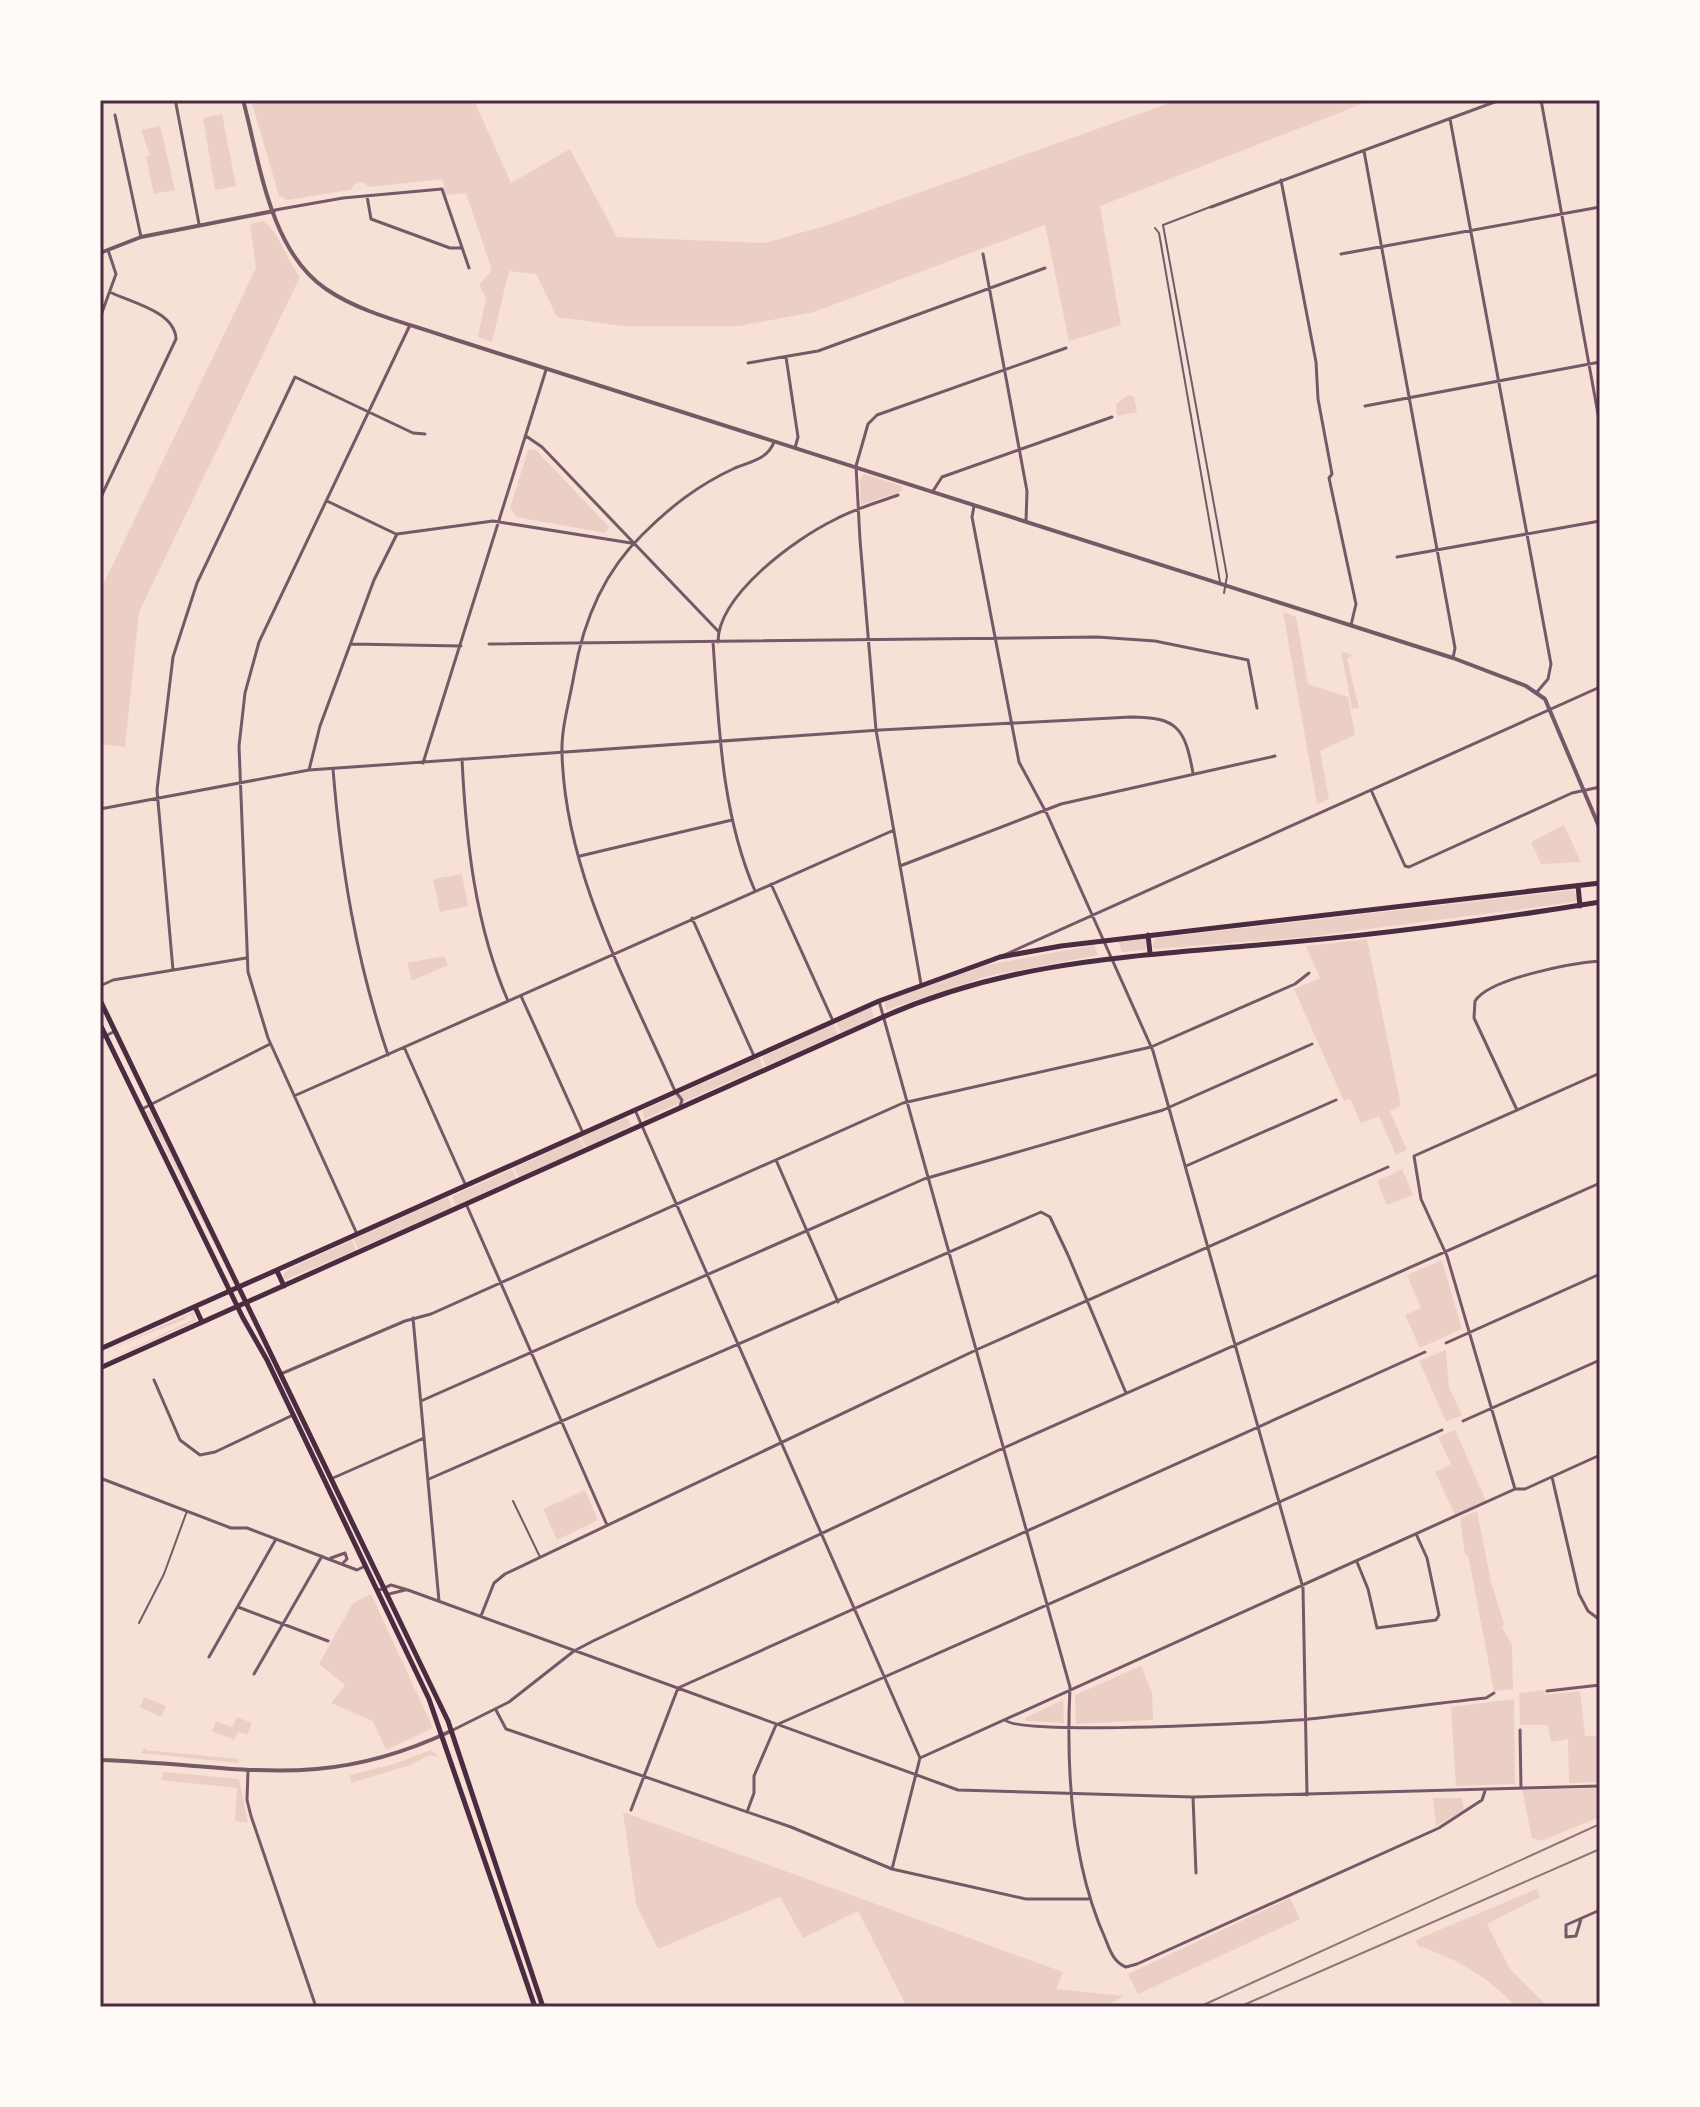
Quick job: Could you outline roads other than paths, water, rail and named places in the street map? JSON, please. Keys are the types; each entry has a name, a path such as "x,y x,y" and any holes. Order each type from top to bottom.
{"main road":[{"path":"100,1349 833,1021 921,984 1000,957 1104,940 1600,883"},
{"path":"1578,886 1580,906"},
{"path":"100,1368 680,1107 949,991 1012,972 1112,957 1366,934 1600,902"},
{"path":"1148,935 1150,953"},
{"path":"100,1000 283,1373 451,1731 543,2007"},
{"path":"100,1024 103,1037 142,1109 293,1415 429,1699 535,2007"},
{"path":"277,1271 284,1286"},
{"path":"195,1307 202,1322"}],"street":[{"path":"243,100 274,211 292,254 316,281 351,302 547,369 1453,658 1537,692 1550,709 1600,829"},
{"path":"1211,207 1500,100"},
{"path":"1541,100 1600,425"},
{"path":"176,104 199,224"},
{"path":"115,115 141,237"},
{"path":"1450,119 1551,664 1548,679 1537,692"},
{"path":"1364,151 1438,551 1455,648 1453,658"},
{"path":"1281,180 1316,362 1318,399 1332,474 1329,478 1356,604 1351,625"},
{"path":"100,253 141,237 199,224 367,196 442,189 469,268"},
{"path":"367,196 371,219 436,244 462,248"},
{"path":"1341,254 1600,207"},
{"path":"100,318 112,293 116,274 107,249"},
{"path":"983,254 1019,449 1028,505 1026,521"},
{"path":"748,363 818,351 1045,268"},
{"path":"100,499 176,339 175,328 167,319 112,293"},
{"path":"357,1234 270,1044 253,995 246,958 241,717 254,657 411,325"},
{"path":"921,984 876,730 856,466 868,424 873,418 1066,348"},
{"path":"786,357 798,437 795,448"},
{"path":"1365,406 1600,362"},
{"path":"423,763 547,369"},
{"path":"173,970 158,798 169,678 183,617 295,377 413,433 425,434"},
{"path":"933,491 942,477 1112,417"},
{"path":"526,436 542,447 718,631"},
{"path":"680,1107 682,1100 675,1091 613,953 580,856 562,752 580,643 601,590 633,543 691,492 763,456 774,441"},
{"path":"755,891 732,819 720,741 715,642 718,631 729,607 778,557 826,524 898,495"},
{"path":"327,501 397,534 500,521 633,543"},
{"path":"975,504 972,517 993,639 1020,765 1093,913 1151,1047 1303,1588 1307,1795"},
{"path":"1397,557 1600,521"},
{"path":"309,770 320,726 374,580 397,534"},
{"path":"489,644 1140,638 1248,660 1257,708"},
{"path":"351,644 461,646"},
{"path":"1000,957 1600,687"},
{"path":"100,809 309,770 1010,723 1160,719 1184,736 1193,773"},
{"path":"900,866 1044,809 1275,756"},
{"path":"462,759 467,828 480,912 494,968 508,1001"},
{"path":"333,768 349,916 367,990 388,1055"},
{"path":"1371,789 1405,866 1409,867 1583,788 1600,787"},
{"path":"580,856 732,819"},
{"path":"294,1097 894,830"},
{"path":"770,883 833,1021"},
{"path":"692,918 754,1056"},
{"path":"100,986 113,980 246,958"},
{"path":"1517,1110 1474,1018 1475,1001 1487,990 1525,977 1567,964 1600,961"},
{"path":"283,1373 501,1283 907,1102 1151,1047 1295,984 1309,973"},
{"path":"521,996 583,1133"},
{"path":"879,1001 1070,1692 1078,1851 1088,1899 1110,1950 1120,1965 1137,1964 1439,1828 1482,1800 1485,1791"},
{"path":"103,1037 115,1031"},
{"path":"142,1109 270,1044"},
{"path":"421,1401 928,1178 1170,1107 1312,1044"},
{"path":"404,1047 466,1186"},
{"path":"1515,1489 1445,1252 1421,1199 1414,1156 1600,1073"},
{"path":"1186,1166 1336,1100"},
{"path":"635,1110 920,1758 892,1869"},
{"path":"776,1160 838,1302"},
{"path":"481,1616 496,1579 540,1557 976,1350 1388,1167"},
{"path":"100,1760 303,1772 358,1765 441,1736 496,1710 574,1651 1003,1448 1600,1183"},
{"path":"466,1204 607,1525"},
{"path":"429,1479 838,1302 1016,1221 1044,1213 1058,1234 1126,1393"},
{"path":"1446,1343 1600,1274"},
{"path":"413,1318 439,1601"},
{"path":"631,1810 678,1688 1425,1352"},
{"path":"1463,1421 1600,1360"},
{"path":"154,1380 180,1440 200,1455 215,1452 293,1415"},
{"path":"747,1812 754,1793 754,1776 776,1725 1442,1430"},
{"path":"333,1478 424,1438"},
{"path":"920,1758 1303,1588 1515,1489 1525,1489 1600,1455"},
{"path":"1552,1477 1579,1594 1588,1611 1600,1620"},
{"path":"100,1478 231,1528 247,1528 357,1570 365,1566"},
{"path":"1357,1562 1368,1589 1377,1628 1436,1620 1439,1615 1435,1591 1417,1536"},
{"path":"209,1657 276,1539"},
{"path":"330,1558 345,1553 347,1559 343,1563"},
{"path":"254,1674 322,1556"},
{"path":"377,1591 394,1585 916,1776 972,1792 1193,1797 1600,1786"},
{"path":"381,1598 408,1590"},
{"path":"238,1607 328,1641"},
{"path":"1547,1691 1600,1685"},
{"path":"1005,1720 1014,1726 1071,1729 1306,1719 1486,1698 1494,1693"},
{"path":"496,1710 506,1729 643,1779 747,1812 892,1869 1026,1899 1088,1899"},
{"path":"1520,1730 1521,1788"},
{"path":"248,1771 247,1800 251,1816 316,2007"},
{"path":"1193,1797 1196,1873"},
{"path":"1581,1919 1576,1936 1565,1936 1564,1927 1600,1910"}],"lane":[{"path":"1211,207 1163,225 1226,585 1224,593"},
{"path":"1155,228 1159,233 1220,583"},
{"path":"219,1266 228,1262"},
{"path":"513,1501 540,1557"},
{"path":"139,1623 164,1574 187,1510"}],"tram line":[{"path":"1239,2007 1600,1849"}],"railway":[{"path":"1199,2007 1600,1824"}]}
